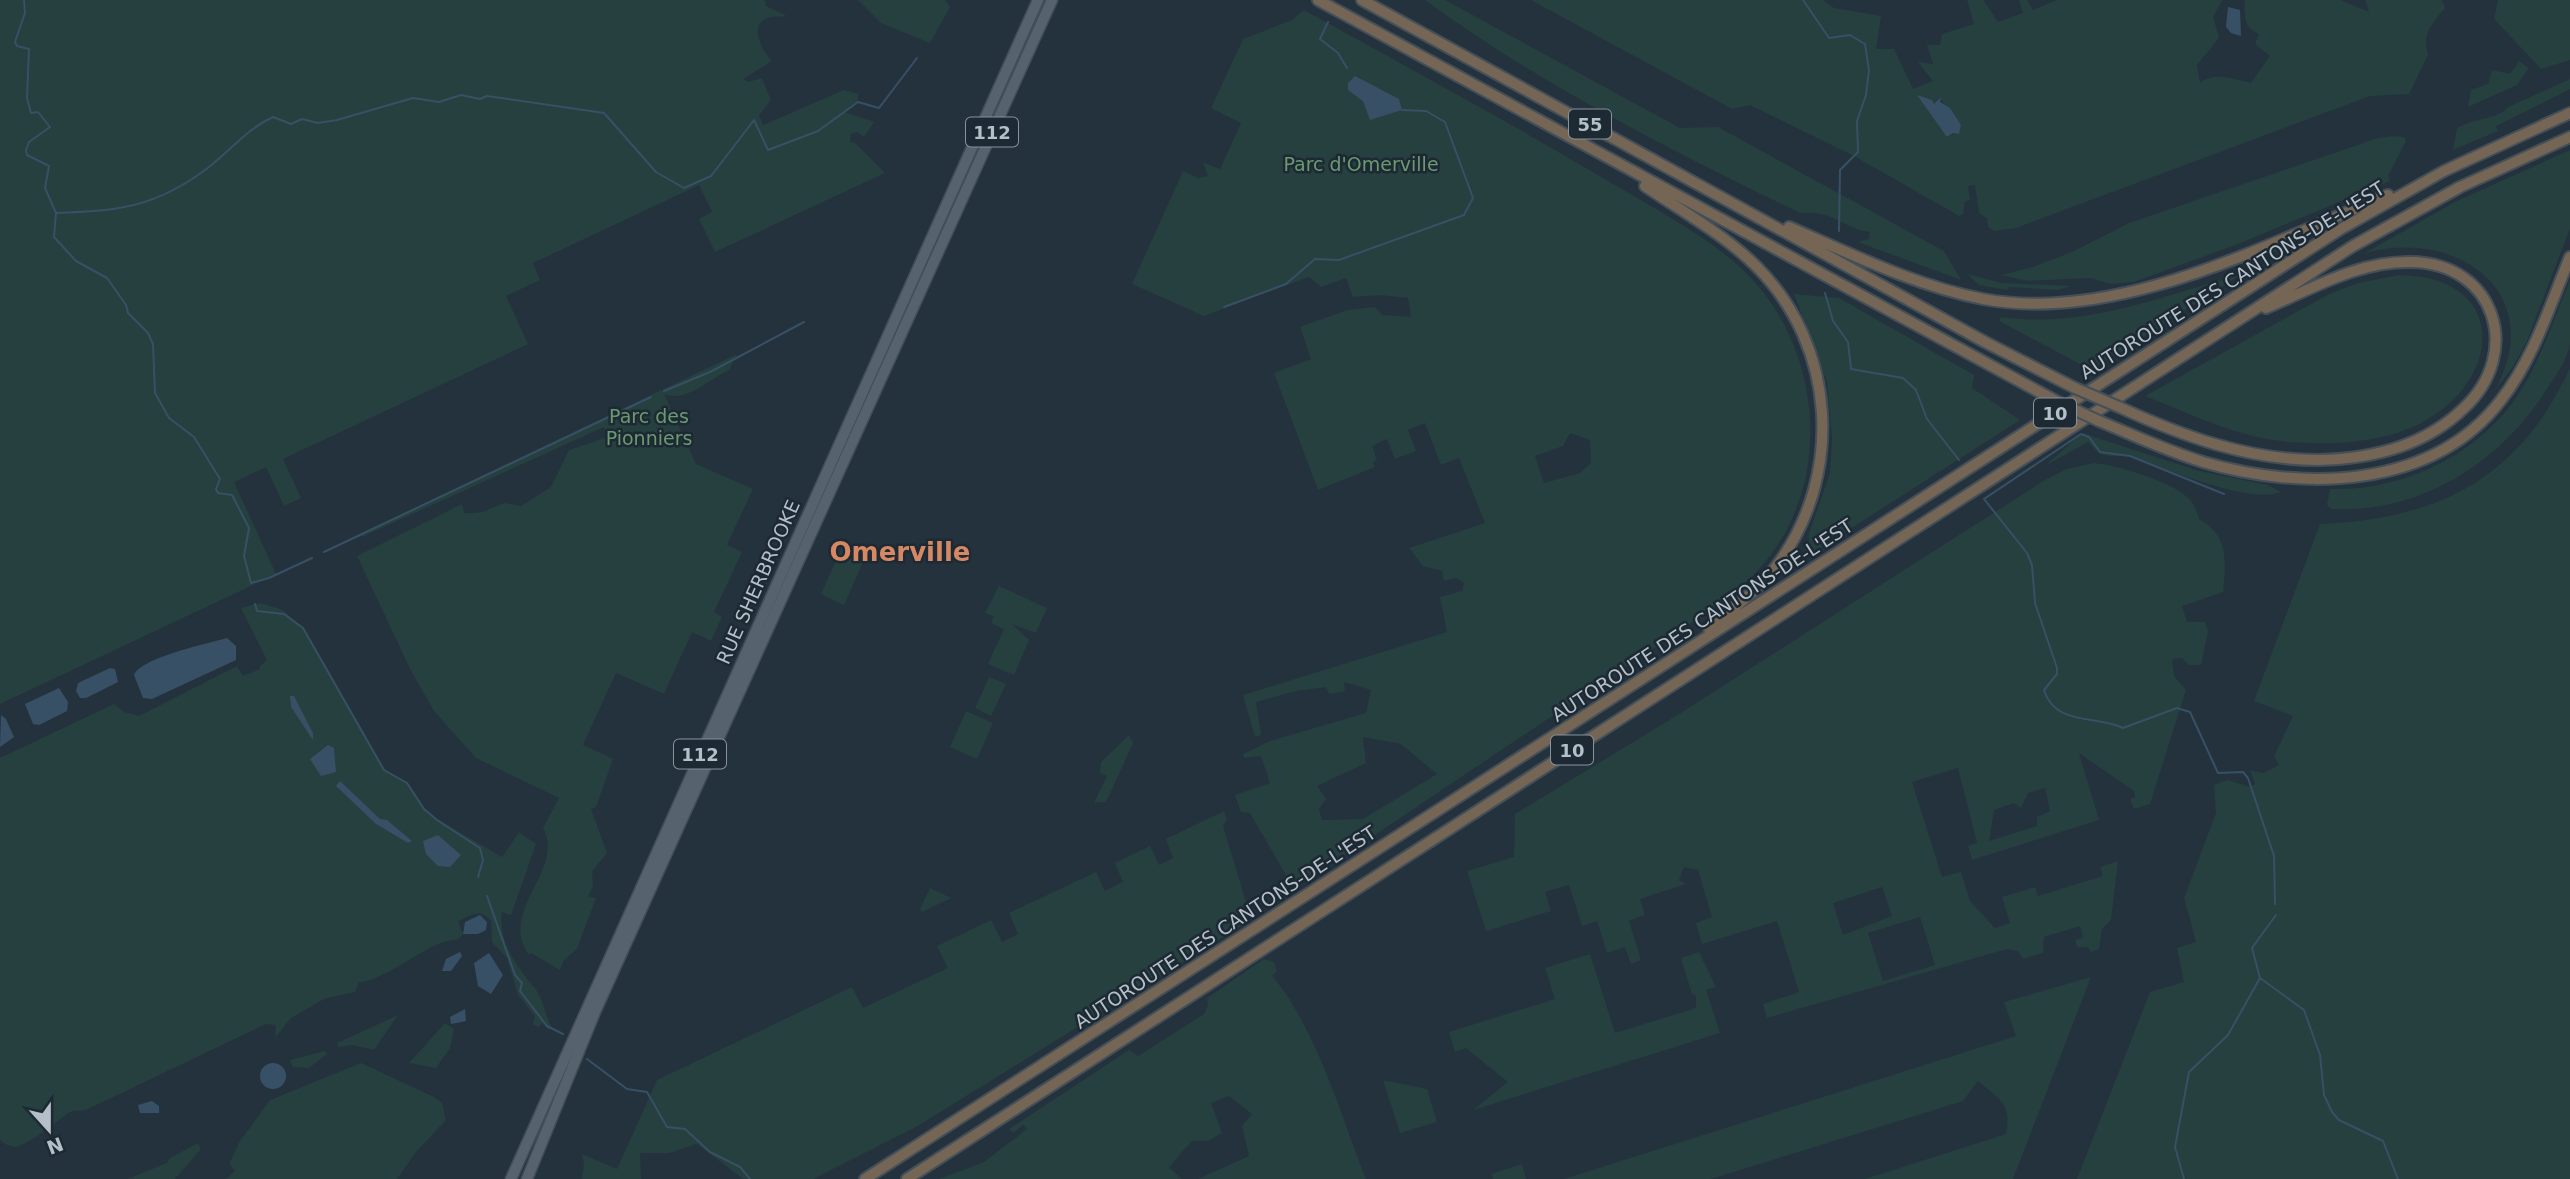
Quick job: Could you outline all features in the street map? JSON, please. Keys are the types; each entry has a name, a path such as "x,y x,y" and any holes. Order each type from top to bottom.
{"highway":[{"path":"1312,0 1336,10"},
{"name":"55","path":"1318,0 1597,153"},
{"name":"55","path":"1362,0 1730,201"},
{"path":"1376,0 1450,48"},
{"name":"AUTOROUTE DES CANTONS-DE-L'EST","path":"866,1178 2314,245 2433,176 2570,113"},
{"name":"AUTOROUTE DES CANTONS-DE-L'EST","path":"906,1179 2238,320 2406,215 2488,173 2570,136"},
{"path":"1597,153 2056,401 2196,460 2256,474 2334,478 2365,476 2404,467 2456,442 2498,404 2529,355 2570,257"},
{"path":"1597,153 1730,243 1763,272 1787,304 1801,330 1821,392 1823,434 1819,470 1812,500 1796,535 1763,582 1680,654"},
{"path":"1730,201 1853,254 1951,290 2006,302 2050,304 2108,297 2188,273 2433,176"},
{"path":"1730,201 1985,342 2075,388 2188,436 2250,453 2311,460 2364,455 2414,441 2456,416 2486,380 2496,348 2493,318 2477,289 2454,271 2423,262 2389,263 2353,270 2238,320"}],"main road":[{"name":"RUE SHERBROOKE","path":"511,1179 1038,0"},
{"name":"RUE SHERBROOKE","path":"527,1179 595,1012 1052,0"}],"green space":[{"path":"0,0 765,0 766,6 785,17 765,19 760,24 758,37 772,61 743,79 748,82 762,78 771,100 759,115 763,125 844,90 858,94 858,102 845,112 874,122 864,137 857,132 851,134 850,142 855,143 885,173 715,252 699,219 712,212 699,185 533,263 540,280 506,296 528,344 283,459 301,498 284,506 266,467 234,482 276,574 0,704"},
{"path":"858,0 945,0 950,7 930,43 881,23"},
{"path":"1425,0 1445,0 1680,128 1718,127 1944,251 1961,280 1858,242 1869,239 1870,232 1822,214 1800,213 1607,115 1514,60"},
{"path":"1531,0 1823,0 1834,8 1881,16 1876,49 1894,49 1913,89 1933,81 1918,62 1933,64 1927,45 1940,45 1942,34 1974,24 1967,0 1983,0 1998,22 2023,13 2019,0 2027,0 2033,10 2057,0 2222,0 2213,17 2219,38 2197,65 2200,83 2218,77 2251,83 2270,56 2255,44 2259,34 2247,25 2245,0 2340,0 2369,12 2365,0 2442,0 2445,8 2429,30 2426,41 2428,55 2409,94 2370,96 2016,228 1994,231 1988,227 1987,218 1979,213 1975,185 1968,186 1970,200 1965,201 1963,214 1959,216 1856,157 1750,105 1732,109","holes":["1939,98 1961,125 1958,131 1947,137 1934,105"]},
{"path":"2498,0 2570,0 2570,60 2541,69 2494,19"},
{"name":"Parc d'Omerville","path":"1304,10 1575,161 1686,227 1722,252 1752,279 1776,311 1794,346 1805,384 1810,423 1808,462 1799,500 1783,536 1749,580 1715,607 1294,889 1250,813 1241,812 1235,795 1270,783 1261,756 1244,758 1243,754 1270,741 1366,713 1371,690 1344,682 1345,691 1329,694 1326,687 1296,691 1256,702 1261,735 1255,737 1243,695 1447,632 1440,597 1462,591 1464,583 1456,578 1444,581 1442,571 1423,566 1409,548 1485,523 1459,458 1441,465 1425,423 1408,430 1416,451 1395,459 1387,439 1372,446 1377,460 1373,462 1375,467 1318,490 1274,373 1311,359 1300,327 1347,310 1375,307 1382,315 1411,317 1408,298 1380,295 1353,297 1346,278 1321,287 1309,277 1204,316 1132,284 1183,171 1198,178 1208,176 1203,162 1220,169 1241,123 1211,108 1243,39 1292,20","holes":["1570,433 1590,440 1591,463 1580,473 1544,483 1535,456 1563,446","1363,737 1401,744 1437,774 1363,819 1322,820 1319,809 1326,799 1317,786 1366,763"]},
{"path":"2519,61 2529,68 2517,85 2468,107 2471,90 2488,84 2492,70 2510,74"},
{"path":"2570,79 2570,89 2496,126 2498,131 2453,150 2457,128 2499,114 2508,107"},
{"path":"2404,137 2406,141 2388,176 2390,181 2238,244 2134,282 2110,284 2091,278 2028,281 2001,275 2033,267 2074,251 2129,223 2378,138"},
{"path":"2570,150 2570,228 2527,341 2513,367 2495,390 2508,355 2510,324 2502,297 2485,276 2461,260 2432,250 2399,248 2365,253 2457,201"},
{"path":"1967,274 2002,283 2071,286 2058,290 2009,287 2007,290 1979,285"},
{"path":"2240,275 2091,370 1999,321 2001,317 2032,320 2092,315"},
{"path":"2399,275 2435,280 2460,292 2476,311 2482,333 2480,357 2468,381 2449,404 2421,423 2374,439 2324,443 2291,442 2235,431 2145,396 2329,294 2358,283"},
{"path":"2570,280 2570,344 2566,357 2526,418 2505,441 2454,479 2425,493 2395,503 2364,508 2331,509 2327,505 2330,489 2356,488 2406,478 2453,457 2493,425 2510,406 2529,377"},
{"path":"1794,294 1839,298 1974,375 1972,388 2020,420 1789,568 1809,546 1809,533 1830,473 1832,438 1827,382"},
{"name":"Parc des Pionniers","path":"737,354 729,370 698,389 681,395 664,394 696,464 753,489 727,545 742,552 714,612 722,617 711,641 692,632 664,694 616,673 583,745 613,759 596,807 591,809 607,853 592,871 593,886 588,896 596,898 577,949 564,960 560,970 531,953 529,955 521,939 521,922 525,907 546,859 548,844 543,828 559,798 476,758 434,711 410,669 357,556 462,504 464,513 483,512 505,503 521,506 551,487 569,450 608,437 604,427 364,536 349,539"},
{"path":"2570,368 2570,1179 2077,1179 2150,992 2184,982 2177,948 2196,942 2184,898 2216,813 2214,785 2227,780 2250,787 2255,784 2250,770 2263,773 2279,765 2274,756 2293,716 2254,701 2320,524 2402,513 2438,502 2470,486 2500,465 2526,438 2549,406"},
{"path":"2082,433 2199,471 2268,485 2281,492 2267,495 2229,490 2129,457 2100,454 2088,442 2045,466"},
{"path":"2094,463 2103,464 2168,485 2191,501 2199,519 2216,533 2221,541 2225,560 2223,592 2182,606 2187,622 2205,622 2208,631 2201,665 2189,665 2182,658 2172,659 2174,676 2186,690 2150,804 2134,809 2130,799 2135,797 2134,791 2079,753 2099,820 1972,860 1968,846 1977,843 1958,768 1912,782 1942,877 1961,872 1970,901 1995,928 2010,923 2002,897 2035,887 2038,896 2103,876 2100,867 2118,861 2111,920 2102,929 2099,949 2091,952 2088,947 2077,947 2075,940 2083,938 2080,926 2044,937 2043,953 2023,959 2018,951 2007,949 1767,1018 1763,1004 1799,992 1777,921 1702,944 1696,923 1712,917 1698,870 1684,867 1679,880 1686,884 1640,899 1645,915 1629,921 1641,960 1631,964 1625,947 1607,953 1597,921 1582,926 1569,885 1545,892 1551,911 1486,931 1467,871 1514,857 1515,814 1676,716 2045,480 2067,469","holes":["2045,788 2050,811 2037,817 2037,826 1989,841 1994,810 2014,803 2021,808 2028,793","1882,887 1892,916 1843,935 1833,903","1920,917 1935,965 1883,981 1868,933"]},
{"path":"845,541 868,551 844,605 821,594"},
{"path":"999,586 1047,608 1036,633 1012,624 1029,640 1014,675 988,664 1004,629 991,623 994,616 985,613"},
{"path":"260,603 283,610 303,628 384,770 407,783 429,814 502,857 519,832 536,844 511,915 502,912 501,923 510,952 537,991 551,1026 549,1030 542,1023 539,1027 533,1024 535,1016 518,995 507,958 492,942 491,921 476,914 458,921 463,934 459,939 443,942 388,972 359,982 355,992 324,999 291,1018 275,1038 276,1025 266,1024 86,1110 70,1112 36,1137 15,1147 9,1146 0,1140 0,758 114,704 124,712 139,716 237,666 243,676 260,669 267,660 241,608"},
{"path":"989,677 1006,684 991,716 975,708"},
{"path":"966,711 993,723 977,759 950,747"},
{"path":"1129,735 1133,743 1109,796 1105,802 1094,803 1107,776 1100,773 1101,762"},
{"path":"1224,811 1227,820 1223,826 1246,902 1249,921 916,1127 813,1179 743,1179 697,1144 669,1153 640,1153 641,1179 582,1179 582,1154 617,1169 657,1080 852,987 863,1008 948,968 937,946 991,920 1002,942 1018,934 1009,913 1096,872 1105,891 1123,882 1115,863 1150,846 1159,865 1173,858 1166,839"},
{"path":"930,888 951,898 922,912 920,909"},
{"path":"1699,952 1716,987 1706,990 1720,1033 1473,1110 1508,1082 1466,1048 1455,1052 1449,1032 1555,999 1545,968 1590,954 1615,1033 1696,1008 1696,996 1692,994 1681,958"},
{"path":"1264,959 1274,962 1277,971 1272,976 1287,996 1314,1046 1366,1179 1198,1179 1249,1156 1242,1126 1252,1114 1229,1096 1211,1103 1222,1133 1208,1141 1192,1141 1169,1167 1182,1179 939,1179 984,1162 1027,1129 1023,1125 1013,1133 1009,1129 1129,1050 1138,1056 1204,1014 1208,1005 1207,998"},
{"path":"2091,977 2013,1179 1865,1179 2006,1134 2006,1109 1998,1098 1978,1081 1963,1101 1711,1179 1564,1179 2016,1036 2004,1002"},
{"path":"398,1015 374,1050 353,1045 338,1047 337,1043"},
{"path":"445,1023 454,1029 450,1048 436,1068 409,1063"},
{"path":"325,1051 327,1054 309,1068 293,1067 290,1060"},
{"path":"361,1063 442,1103 446,1120 416,1152 397,1179 226,1179 235,1171 229,1164 240,1141 270,1100"},
{"path":"1383,1080 1427,1089 1437,1122 1400,1133"},
{"path":"198,1143 201,1149 175,1179 127,1179 167,1163 170,1158"},
{"path":"1522,1164 1526,1179 1493,1179 1491,1174"}],"water":[{"path":"2228,7 2240,10 2241,36 2231,33 2226,27"},
{"path":"1355,76 1399,99 1402,110 1370,120 1363,101 1348,90 1348,83"},
{"path":"1917,95 1932,100 1934,104 1941,97 1940,102 1950,108 1961,125 1959,134 1953,133 1947,137"},
{"path":"227,638 236,646 236,660 152,699 143,698 134,675 139,668 162,657"},
{"path":"110,668 115,669 118,682 86,698 80,698 76,691 78,683"},
{"path":"59,688 68,702 67,711 39,725 33,724 25,704"},
{"path":"290,696 294,696 313,733 313,740 291,707"},
{"path":"1,715 6,719 14,737 0,747"},
{"path":"328,745 334,748 336,772 321,776 310,759"},
{"path":"340,781 380,819 387,820 412,841 408,843 376,824 336,786"},
{"path":"438,835 461,855 450,867 438,866 426,854 423,841"},
{"path":"480,915 487,922 486,930 478,934 463,934 465,922"},
{"path":"460,952 462,956 451,971 442,971 446,959"},
{"path":"489,953 503,975 491,994 478,986 474,963"},
{"path":"465,1009 466,1021 451,1024 450,1017"},
{"path":"273,1063 282,1067 286,1076 282,1085 273,1089 264,1085 260,1076 264,1067"},
{"path":"152,1101 159,1106 159,1113 140,1113 138,1105"}],"waterway":[{"path":"24,0 25,13 15,42 17,46 29,49 27,98 31,113 38,112 50,127 29,142 26,150 27,155 49,166 45,188 56,213 54,237 76,261 107,278 126,305 128,313 148,333 153,344 155,393 169,418 194,437 220,479 216,489 218,493 232,495 249,528 244,556 251,583 269,578 312,558"},
{"path":"1803,0 1829,38 1850,35 1865,44 1869,70 1866,95 1857,121 1858,152 1840,170 1839,231"},
{"path":"1328,22 1320,39 1338,53 1347,68"},
{"path":"56,213 99,211 154,199 172,191 209,167 255,127 273,117 291,124 302,119 318,123 413,98 439,102 461,95 480,99 487,96 604,113 656,172 684,188 711,176 754,120 768,150 818,131 858,102 879,108 917,58"},
{"path":"1224,307 1286,284 1315,259 1339,260 1464,215 1473,198 1445,122 1426,111 1402,110"},
{"path":"1825,293 1833,321 1848,342 1851,369 1903,378 1916,390 1927,419 1959,460"},
{"path":"664,391 710,372 804,322"},
{"path":"324,552 651,397"},
{"path":"2224,494 2130,456 2100,452 2089,437 2081,434 1984,499 2027,553 2032,565 2035,603 2057,668 2057,674 2044,690 2049,701 2066,714 2123,728 2177,708 2190,712 2218,773 2243,772 2248,778 2274,856 2275,904"},
{"path":"255,604 257,611 284,614 303,628 384,770 407,783 424,809 437,820 480,848 483,860 478,877"},
{"path":"487,896 515,975 522,983 520,991 547,1026 563,1034"},
{"path":"2184,1179 2175,1147 2189,1072 2228,1035 2260,978 2252,948 2276,915"},
{"path":"2260,978 2304,1010 2320,1055 2324,1095 2332,1112 2339,1120 2383,1141 2398,1179"},
{"path":"587,1059 627,1089 647,1092 667,1127 685,1129 710,1152 740,1167 750,1179"}],"district":[{"name":"Omerville","path":"900,552"}]}
